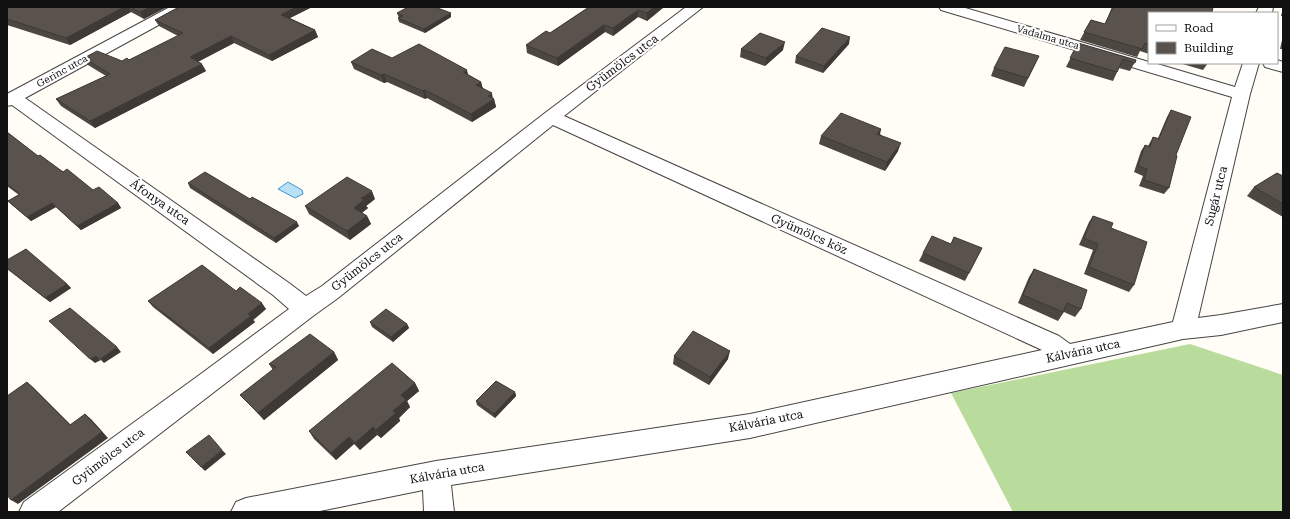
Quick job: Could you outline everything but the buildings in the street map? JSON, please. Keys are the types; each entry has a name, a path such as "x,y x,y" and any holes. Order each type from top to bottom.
{"street":[{"name":"Gerinc utca","path":"10,100 180,7"},
{"name":"Gyümölcs utca","path":"34,512 305,308 330,292 551,117 696,7"},
{"name":"Vadalma utca","path":"946,7 1241,94"},
{"name":"Sugár utca","path":"1183,330 1241,94 1251,64"},
{"name":"Áfonya utca","path":"10,100 281,289 305,308"},
{"name":"Gyümölcs köz","path":"551,117 1050,343 1066,355"},
{"name":"Kálvária utca","path":"246,512 436,474 750,426 1183,330 1221,325 1283,313"},
{"path":"436,474 439,512"}],"green space":[{"path":"1190,344 1283,375 1283,512 1013,512 951,393"}],"water":[{"path":"288,182 302,190 303,194 295,198 278,189"}]}
